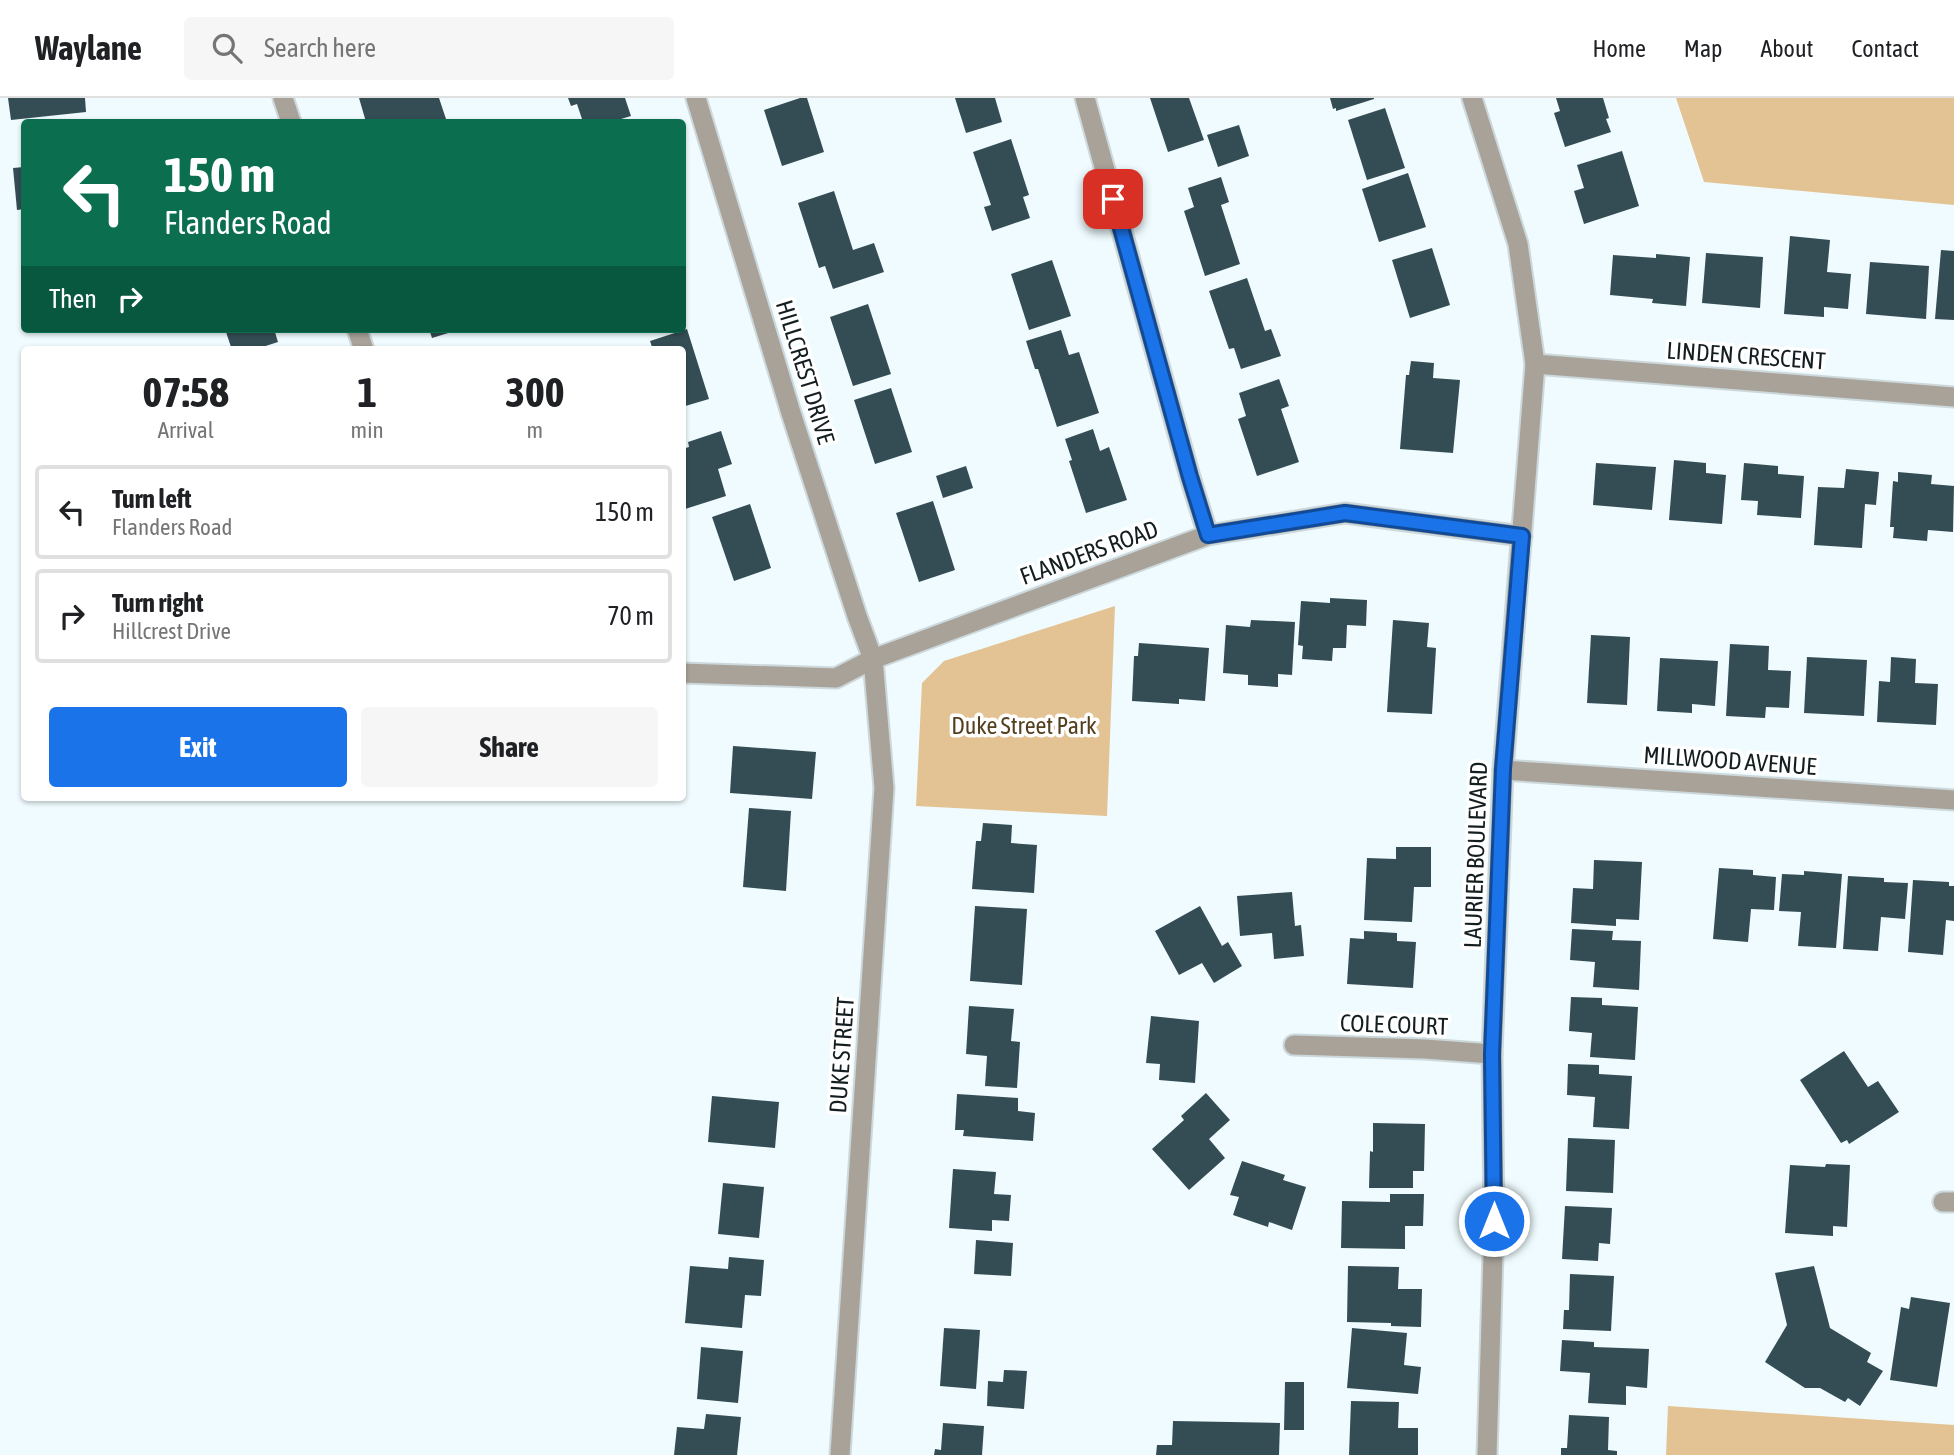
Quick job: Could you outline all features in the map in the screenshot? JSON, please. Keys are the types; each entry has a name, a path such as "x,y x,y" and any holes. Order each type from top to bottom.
{"street":[{"path":"283,98 290,119"},
{"name":"HILLCREST DRIVE","path":"696,98 792,413 873,659"},
{"path":"1085,98 1208,535"},
{"name":"LAURIER BOULEVARD","path":"1472,98 1518,244 1535,364 1503,769 1492,1054 1494,1221 1487,1455"},
{"name":"LINDEN CRESCENT","path":"1535,364 1954,397"},
{"name":"FLANDERS ROAD","path":"686,673 836,678 873,659 1208,535 1345,513 1522,536"},
{"name":"DUKE STREET","path":"840,1455 884,788 873,659"},
{"name":"MILLWOOD AVENUE","path":"1503,769 1954,800"},
{"name":"COLE COURT","path":"1294,1045 1492,1054"}],"green space":[{"path":"1676,98 1954,98 1954,205 1704,182"},
{"name":"Duke Street Park","path":"1115,606 1107,816 916,806 922,683 944,661"},
{"path":"1668,1406 1954,1425 1954,1455 1666,1455"}],"building":[{"path":"8,98 85,98 86,112 11,120"},
{"path":"359,98 439,98 446,119 365,119"},
{"path":"568,98 625,98 631,116 621,119 582,119 577,104 571,106"},
{"path":"807,98 824,152 782,166 764,110"},
{"path":"955,98 995,98 1002,122 966,133"},
{"path":"1150,98 1189,98 1204,140 1168,152"},
{"path":"1330,98 1374,98 1374,99 1336,111"},
{"path":"1556,98 1603,98 1611,132 1565,147 1554,113 1560,111"},
{"path":"1385,108 1405,168 1367,180 1348,120"},
{"path":"1239,125 1249,156 1218,167 1207,135"},
{"path":"1011,139 1029,195 1023,197 1030,218 992,231 984,207 991,205 973,152"},
{"path":"1622,151 1639,206 1584,224 1574,191 1584,188 1577,165"},
{"path":"21,167 21,209 17,210 13,168"},
{"path":"1408,173 1426,227 1379,242 1362,189"},
{"path":"1221,177 1229,202 1221,205 1240,264 1205,276 1184,211 1194,207 1188,188"},
{"path":"834,191 853,250 874,243 884,272 833,289 825,266 819,268 798,203"},
{"path":"1790,236 1830,240 1827,272 1851,274 1848,309 1824,307 1824,317 1784,314"},
{"path":"1432,248 1450,305 1410,318 1392,260"},
{"path":"1941,250 1954,251 1954,320 1935,319"},
{"path":"1706,253 1763,257 1760,308 1702,303"},
{"path":"1656,254 1690,257 1686,306 1652,303 1653,299 1610,295 1613,255 1656,258"},
{"path":"1052,260 1071,316 1029,330 1011,274"},
{"path":"1870,262 1929,266 1926,319 1866,314"},
{"path":"1247,278 1265,331 1271,329 1281,356 1241,369 1234,348 1229,349 1209,291"},
{"path":"868,304 891,374 853,386 830,317"},
{"path":"686,329 709,399 686,406 686,346 652,346 650,341 675,333 686,333"},
{"path":"1061,330 1069,355 1079,352 1099,413 1057,427 1026,341"},
{"path":"226,333 275,333 278,342 266,346 231,346"},
{"path":"430,333 448,333 432,338"},
{"path":"1411,361 1434,363 1433,378 1460,380 1453,453 1400,449 1406,375 1409,375"},
{"path":"1279,379 1289,406 1281,409 1299,462 1257,476 1238,419 1246,416 1239,393"},
{"path":"891,388 912,452 875,464 854,400"},
{"path":"1093,429 1100,451 1109,447 1127,500 1086,513 1069,461 1072,460 1065,439"},
{"path":"721,431 732,464 718,469 726,496 686,509 686,448 689,447 688,442"},
{"path":"1674,460 1706,463 1706,473 1726,475 1722,524 1669,520"},
{"path":"1596,463 1656,467 1652,510 1593,505"},
{"path":"1744,463 1778,466 1778,474 1804,476 1801,518 1757,515 1758,501 1741,500"},
{"path":"966,466 973,488 943,498 936,476"},
{"path":"1846,469 1879,472 1876,505 1865,504 1862,548 1814,545 1818,487 1844,488"},
{"path":"1898,472 1932,475 1931,484 1954,486 1953,532 1928,530 1927,541 1893,538 1894,527 1890,527 1893,481 1898,482"},
{"path":"933,501 955,570 919,582 896,513"},
{"path":"750,504 771,568 734,581 712,517"},
{"path":"1330,598 1367,600 1366,626 1347,625 1346,648 1333,648 1332,661 1302,659 1303,646 1298,645 1301,601 1330,603"},
{"path":"1251,620 1295,622 1292,675 1278,674 1278,687 1248,685 1248,675 1223,673 1226,625 1250,627"},
{"path":"1393,620 1429,623 1427,647 1436,648 1432,714 1387,712"},
{"path":"1591,635 1630,637 1627,705 1587,703"},
{"path":"1139,643 1209,648 1205,701 1179,699 1179,704 1132,701 1134,656 1138,656"},
{"path":"1730,644 1769,646 1768,670 1791,671 1789,708 1766,707 1765,718 1726,716"},
{"path":"1807,657 1867,660 1864,716 1804,713"},
{"path":"1891,657 1916,659 1915,683 1938,684 1936,725 1877,722 1879,681 1890,682"},
{"path":"1660,658 1718,661 1715,706 1692,704 1692,713 1657,711"},
{"path":"733,746 816,752 812,799 730,793"},
{"path":"749,808 791,811 786,891 743,887"},
{"path":"983,823 1012,825 1011,843 1037,845 1034,893 972,889 976,841 981,841"},
{"path":"1396,847 1431,847 1431,887 1414,887 1412,922 1364,920 1367,858 1396,859"},
{"path":"1594,860 1642,862 1639,920 1616,919 1616,926 1571,923 1573,888 1593,889"},
{"path":"1719,868 1753,870 1753,875 1776,877 1774,910 1751,909 1748,942 1713,939"},
{"path":"1804,871 1842,874 1836,948 1798,946 1801,912 1779,911 1782,874 1804,875"},
{"path":"1848,876 1884,878 1884,882 1908,883 1905,919 1881,917 1878,951 1843,949"},
{"path":"1913,880 1949,882 1949,886 1954,886 1954,921 1946,920 1943,955 1908,952"},
{"path":"1292,892 1295,926 1301,925 1304,956 1274,959 1272,933 1240,936 1237,896"},
{"path":"975,906 1027,909 1022,985 970,981"},
{"path":"1200,906 1222,946 1228,942 1242,966 1214,983 1202,963 1179,975 1155,931"},
{"path":"1572,929 1613,931 1612,940 1641,941 1639,990 1593,987 1595,962 1570,960"},
{"path":"1364,931 1397,933 1397,941 1416,942 1413,988 1347,984 1350,938 1364,939"},
{"path":"1571,997 1602,998 1602,1005 1638,1007 1635,1060 1590,1057 1592,1033 1569,1031"},
{"path":"969,1006 1014,1009 1011,1041 1020,1042 1017,1088 985,1086 987,1056 966,1054"},
{"path":"1151,1016 1199,1021 1195,1083 1159,1080 1160,1064 1146,1063"},
{"path":"1844,1051 1868,1087 1878,1081 1899,1112 1849,1144 1847,1140 1841,1143 1800,1080"},
{"path":"1568,1064 1599,1065 1599,1074 1632,1076 1629,1129 1593,1127 1595,1097 1567,1095"},
{"path":"1206,1093 1230,1120 1209,1139 1225,1158 1189,1190 1152,1149 1184,1120 1181,1116"},
{"path":"957,1094 1018,1098 1018,1111 1035,1113 1033,1141 963,1136 964,1130 955,1130"},
{"path":"712,1096 779,1102 775,1148 708,1142"},
{"path":"1373,1123 1425,1124 1424,1171 1413,1171 1413,1188 1369,1188"},
{"path":"1568,1138 1615,1140 1613,1193 1566,1191"},
{"path":"1242,1161 1285,1175 1283,1180 1306,1187 1292,1230 1269,1222 1268,1227 1233,1215 1239,1197 1230,1195"},
{"path":"1826,1164 1850,1165 1847,1227 1833,1226 1833,1236 1785,1233 1790,1165 1825,1167"},
{"path":"953,1169 996,1172 994,1194 1011,1195 1009,1221 992,1220 992,1231 949,1228"},
{"path":"723,1183 764,1187 759,1238 718,1234"},
{"path":"1390,1194 1424,1194 1423,1226 1405,1226 1405,1249 1341,1248 1342,1201 1390,1202"},
{"path":"1565,1206 1612,1208 1610,1244 1599,1243 1598,1261 1562,1259"},
{"path":"976,1240 1013,1243 1011,1276 974,1274"},
{"path":"729,1257 764,1260 761,1296 745,1295 742,1328 685,1323 690,1266 728,1269"},
{"path":"1348,1266 1399,1267 1398,1289 1422,1289 1421,1327 1347,1322"},
{"path":"1814,1266 1830,1328 1871,1353 1867,1362 1883,1371 1860,1406 1848,1398 1845,1402 1820,1388 1805,1388 1765,1362 1787,1325 1775,1273"},
{"path":"1570,1274 1614,1276 1611,1331 1563,1329 1564,1310 1569,1310"},
{"path":"1911,1297 1950,1303 1937,1387 1890,1380 1901,1307 1909,1309"},
{"path":"944,1328 980,1330 976,1389 940,1386"},
{"path":"1352,1328 1407,1333 1404,1365 1421,1367 1418,1394 1347,1388"},
{"path":"1562,1340 1594,1342 1594,1347 1649,1349 1647,1388 1626,1386 1626,1405 1588,1403 1590,1373 1560,1371"},
{"path":"701,1347 743,1351 738,1403 697,1399"},
{"path":"1004,1370 1027,1371 1024,1409 987,1406 988,1381 1003,1382"},
{"path":"1285,1382 1304,1382 1304,1430 1284,1430"},
{"path":"1351,1401 1399,1402 1398,1428 1418,1428 1418,1455 1349,1455"},
{"path":"706,1414 741,1417 737,1455 674,1455 677,1427 704,1429"},
{"path":"1569,1415 1609,1417 1608,1450 1617,1451 1617,1455 1561,1455 1561,1448 1567,1448"},
{"path":"1173,1421 1280,1423 1279,1455 1156,1455 1157,1445 1172,1445"},
{"path":"943,1423 984,1426 982,1455 934,1455 935,1449 941,1450"}],"route":[{"path":"1113,199 1208,535 1345,513 1522,536 1503,769 1492,1054 1494,1221"}]}
